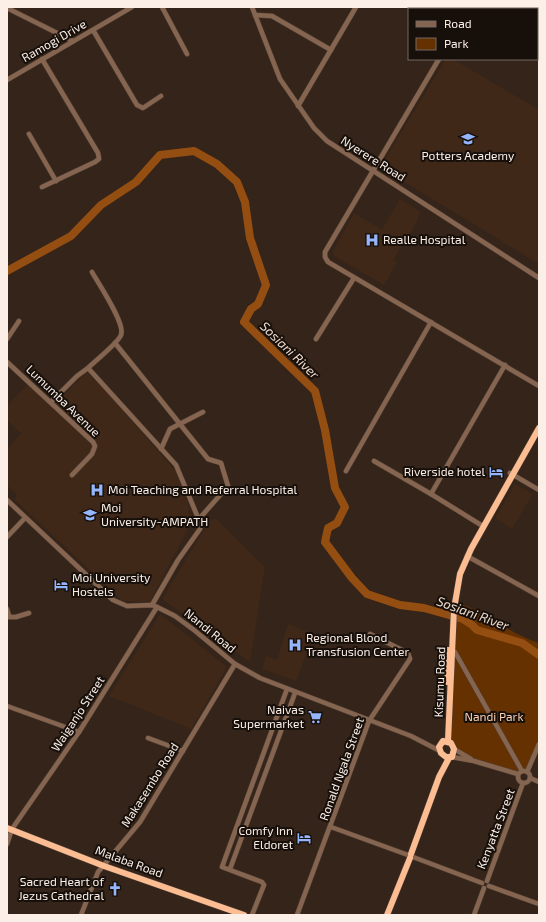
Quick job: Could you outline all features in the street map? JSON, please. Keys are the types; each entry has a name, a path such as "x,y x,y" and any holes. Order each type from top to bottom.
{"highway":[{"path":"452,609 458,583 467,556 519,461 539,428"},
{"path":"387,915 446,755 444,742 452,609 455,586 462,561 481,525 512,474"},
{"name":"Kisumu Road","path":"444,742 452,651 452,623"},
{"path":"444,742 454,749 446,755"},
{"name":"Malaba Road","path":"10,829 104,866 244,915"}],"street":[{"name":"Ramogi Drive","path":"7,80 132,7"},
{"path":"162,7 186,54"},
{"name":"Nyerere Road","path":"252,7 280,79 314,128 327,141 539,278"},
{"path":"298,106 356,7"},
{"path":"7,8 73,41"},
{"path":"255,15 272,16 331,50"},
{"path":"93,30 137,105 143,108 161,96"},
{"path":"42,59 98,154 98,159 96,162 42,187"},
{"path":"438,60 325,252 325,257 328,262 354,278 539,386"},
{"path":"29,134 56,181"},
{"path":"51,402 122,335 121,326 92,272"},
{"path":"316,340 354,278"},
{"path":"7,339 19,321"},
{"path":"346,471 431,322"},
{"path":"114,343 208,459 221,463 228,483 227,489 199,519"},
{"name":"Lumumba Avenue","path":"7,362 93,442 94,446 92,454 72,475"},
{"path":"431,494 505,365"},
{"path":"88,368 178,468 201,525 200,529 178,560 152,605"},
{"path":"161,449 170,429 179,423 203,412"},
{"path":"374,461 481,525"},
{"path":"512,474 539,490"},
{"name":"Nandi Road","path":"7,500 113,600 127,606 152,605 158,607 175,616 194,630 235,664 295,693 427,743 446,755 523,772"},
{"path":"7,537 25,518"},
{"path":"467,556 539,596"},
{"name":"Waiganjo Street","path":"7,844 10,829 78,732 158,607"},
{"path":"7,609 8,616 16,617 29,612"},
{"name":"Ronald Ngala Street","path":"297,915 331,828 369,721 410,657 408,653 370,634"},
{"path":"452,651 455,652 468,672 523,772 530,778 539,782"},
{"name":"Makasembo Road","path":"81,915 98,872 140,822 235,664"},
{"path":"252,915 264,884 222,867 287,689"},
{"path":"230,869 295,693"},
{"path":"7,706 78,732"},
{"path":"148,738 184,751"},
{"name":"Nandi Road","path":"427,743 444,742"},
{"path":"530,778 527,783 518,780 539,744"},
{"name":"Nandi Road","path":"454,749 474,761"},
{"name":"Kenyatta Street","path":"474,915 524,783"},
{"path":"331,828 539,904"}],"shaded area":[{"name":"Potters Academy","path":"445,60 455,60 539,110 539,264 380,167"},
{"name":"Realle Hospital","path":"400,199 421,212 417,219 418,220 393,260 397,262 384,285 334,256 333,251 354,213 382,230"},
{"name":"Moi Teaching and Referral Hospital","path":"87,372 112,398 176,472 190,509 188,512 194,517 150,602 123,601 14,499 17,495 7,485 7,449 21,433 7,420 7,406 31,381 54,405"},
{"path":"515,484 533,494 512,529 495,518"},
{"path":"216,519 265,567 250,662 162,599 210,520"},
{"path":"160,614 227,667 191,729 109,696"},
{"name":"Regional Blood Transfusion Center","path":"288,624 314,634 296,681 262,669 266,656 277,660"}],"green space":[{"name":"Nandi Park","path":"455,602 476,611 517,634 539,643 539,742 527,771 521,771 518,774 480,762 455,748 448,741"}],"waterway":[{"name":"Sosiani River","path":"7,271 71,236 101,205 136,182 160,155 194,151 217,164 237,182 245,202 250,238 266,285 258,304 251,309 244,322 315,391 325,430 335,488 345,507 337,523 328,528 325,542 352,578 367,594 400,605 424,608 463,619 477,630 522,643 539,655"}],"place":[{"name":"Potters Academy","path":"468,139"},
{"name":"Realle Hospital","path":"372,240"},
{"name":"Riverside hotel","path":"496,472"},
{"name":"Moi Teaching and Referral Hospital","path":"97,490"},
{"name":"Moi University-AMPATH","path":"90,515"},
{"name":"Moi University Hostels","path":"61,585"},
{"name":"Regional Blood Transfusion Center","path":"295,645"},
{"name":"Naivas Supermarket","path":"315,717"},
{"name":"Comfy Inn Eldoret","path":"304,838"},
{"name":"Sacred Heart of Jezus Cathedral","path":"115,889"}]}
